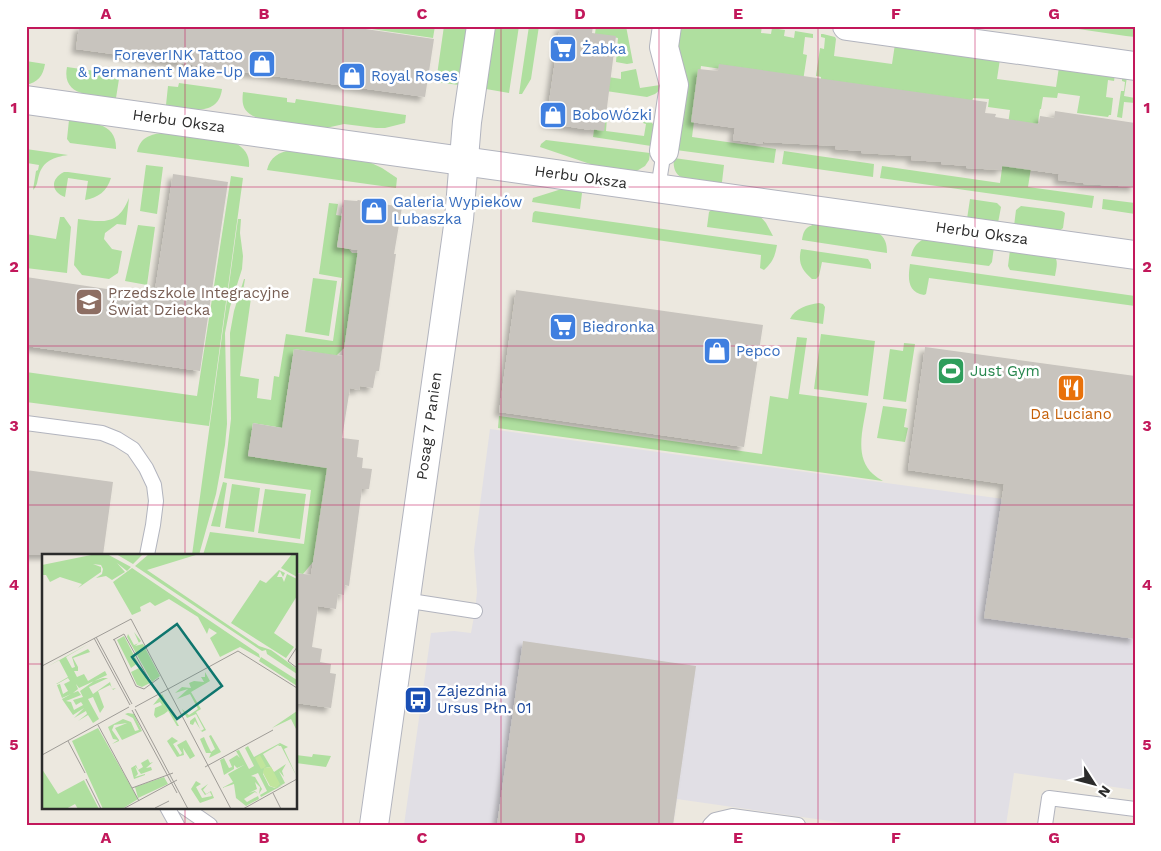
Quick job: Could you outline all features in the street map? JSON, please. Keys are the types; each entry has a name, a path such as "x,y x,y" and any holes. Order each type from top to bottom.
{"street":[{"name":"Posag 7 Panien","path":"374,825 404,600 459,219 467,122 481,26"},
{"path":"664,151 674,85 664,47 667,26"},
{"path":"847,26 980,35 1135,66"},
{"name":"Herbu Oksza","path":"26,100 1135,255"}],"lane":[{"path":"658,188 664,151"},
{"path":"26,423 102,433 117,439 133,449 146,468 154,485 156,501 154,525 147,554"},
{"path":"404,600 475,611"},
{"path":"1045,825 1049,798 1135,809"},
{"path":"168,808 177,825"},
{"path":"185,808 210,825"},
{"path":"710,825 714,820 732,816 798,825"}],"shaded area":[{"path":"490,429 1135,517 1135,790 1014,773 1006,825 858,825 677,799 673,825 404,825 431,633 454,631 471,633 477,592 474,550"}],"green space":[{"path":"351,26 435,26 433,38"},
{"path":"444,26 467,26 459,85 436,82"},
{"path":"495,26 519,26 509,93 486,89"},
{"path":"529,26 539,26 531,79 522,94 519,94"},
{"path":"596,26 626,26 633,63 616,62 618,38 595,34"},
{"path":"681,26 762,26 761,33 771,34 772,28 785,30 784,36 794,38 795,31 813,34 813,38 805,37 803,54 807,55 803,81 701,66 692,137 776,149 774,163 676,150 677,33"},
{"path":"1058,26 1135,26 1135,37 1126,36"},
{"path":"821,34 835,37 834,56 892,64 895,44 1000,59 997,79 1056,87 1059,67 1115,75 1114,81 1108,80 1106,97 1113,98 1111,115 1108,117 1077,113 1080,96 1058,93 1057,98 1043,97 1040,109 1028,187 1094,196 1092,208 880,178 882,166 1000,183 1010,110 988,107 989,99 973,98 972,102 821,82 821,77 816,76 820,48 824,49 825,38 821,37"},
{"path":"26,61 45,64 39,78 26,85"},
{"path":"67,67 109,73 109,77 119,79 116,98 90,95 74,90 69,85"},
{"path":"636,69 640,88 660,85 660,90 647,97 606,91 608,77 621,79 621,72"},
{"path":"1122,76 1127,77 1124,96 1135,98 1135,103 1124,102 1122,118 1117,117 1121,91 1124,91 1125,82 1122,81"},
{"path":"179,83 222,89 215,105 208,108 192,109 166,105 168,86 178,87"},
{"path":"243,92 287,98 287,102 295,103 296,99 406,115 405,123 385,128 344,124 326,128 260,119 251,115 245,109"},
{"path":"596,117 607,118 606,131 644,136 646,124 643,123 644,119 648,119 654,128 651,146 593,137"},
{"path":"69,120 93,123 107,128 115,140 116,149 70,143 67,139"},
{"path":"161,133 235,143 242,147 246,153 249,159 249,167 137,152 143,140"},
{"path":"546,140 650,153 649,160 645,166 635,172 596,166 540,147"},
{"path":"26,149 68,155 58,157 43,166 37,185 33,190 36,171 39,165 27,163 29,150"},
{"path":"291,150 367,161 397,178 396,188 267,170 270,162 276,156"},
{"path":"784,151 874,164 873,177 782,164"},
{"path":"674,158 724,165 722,182 718,184 688,180 681,177 674,169"},
{"path":"146,165 163,167 157,214 140,211"},
{"path":"64,172 111,178 107,187 101,193 94,198 85,200 88,181 68,178 65,197 57,192 54,182"},
{"path":"231,176 243,178 209,426 26,402 26,372 197,396"},
{"path":"568,187 579,190 582,193 580,209 532,202 533,198"},
{"path":"129,198 126,225 117,224 105,233 104,239 112,249 122,251 118,273 109,279 82,275 74,265 78,219 102,221 115,218 125,207"},
{"path":"970,199 997,203 1001,207 998,223 967,219"},
{"path":"1103,199 1135,203 1135,214 1102,209"},
{"path":"329,203 338,204 336,215 342,216 337,247 349,249 352,253 358,253 345,347 333,359 318,353 294,349 285,407 289,429 253,423 248,456 329,468 313,562 303,574 298,573 298,554 203,554 210,532 304,544 311,490 224,478 231,419 230,333 234,311 245,279 242,297 251,298 240,376 259,379 257,398 271,400 274,376 279,377 286,334 333,341 342,278 319,274"},
{"path":"1021,206 1062,211 1065,213 1063,228 1058,232 1014,226 1016,210"},
{"path":"712,209 760,216 773,236 707,227 709,212"},
{"path":"535,211 777,245 773,259 764,270 760,268 761,255 532,222"},
{"path":"60,217 64,217 71,227 67,273 26,268 26,234 56,239"},
{"path":"238,219 241,219 242,269 230,307 225,333 227,424 225,445 216,494 199,554 192,554"},
{"path":"820,223 877,232 885,241 887,253 802,240 807,228"},
{"path":"138,225 155,227 147,285 125,281"},
{"path":"924,239 994,247 992,262 989,266 911,256 915,246"},
{"path":"801,249 868,259 871,269 822,262 819,276 816,279 812,279 801,266"},
{"path":"1010,250 1054,256 1057,263 1055,276 1010,270 1008,266"},
{"path":"910,264 1135,296 1135,306 929,278 926,294 924,295 914,291 910,284"},
{"path":"313,278 337,281 329,336 305,332"},
{"path":"819,303 825,307 823,324 790,319 798,310"},
{"path":"821,334 875,341 868,396 814,389"},
{"path":"797,337 807,338 799,394 867,403 861,440 863,459 873,474 883,481 498,428 499,416 762,454 770,396 788,399"},
{"path":"904,343 915,344 906,402 883,399 890,349 903,351"},
{"path":"883,406 907,409 904,427 908,428 905,442 877,438"},
{"path":"223,482 227,483 220,527 211,526"},
{"path":"232,484 260,488 254,532 225,528"},
{"path":"265,489 306,494 300,539 258,533"},
{"path":"313,754 331,756 326,767 298,763 298,755 312,757"}],"building":[{"path":"79,26 345,26 434,39 425,97 76,49"},
{"path":"560,26 593,26 592,33 616,36 604,131 546,123"},
{"path":"719,64 987,102 985,113 996,114 995,117 1039,124 1040,116 1054,118 1055,111 1135,123 1135,187 1083,184 1058,180 1059,174 1002,166 1001,170 966,168 967,166 941,164 941,162 911,160 912,156 861,153 861,151 835,149 836,146 763,142 763,144 733,140 735,128 691,122 698,69 718,71"},
{"path":"173,174 228,182 200,371 26,346 26,277 154,296"},
{"path":"344,200 358,200 402,207 379,371 376,371 373,388 360,386 359,390 350,388 342,438 359,440 357,457 363,458 362,468 372,469 369,489 362,489 349,586 345,585 344,595 338,594 336,609 318,606 312,647 322,649 320,662 331,664 330,673 336,674 331,708 298,703 298,573 311,575 327,468 248,456 253,423 282,428 294,349 343,356 358,250 337,247"},
{"path":"516,290 763,325 744,447 499,412"},
{"path":"925,347 1135,376 1135,639 984,618 1004,484 908,470"},
{"path":"26,470 113,482 103,554 26,555"},
{"path":"523,641 696,666 673,825 497,825"}],"place":[{"name":"Żabka","path":"563,49"},
{"name":"ForeverINK Tattoo & Permanent Make-Up","path":"262,64"},
{"name":"Royal Roses","path":"352,76"},
{"name":"BoboWózki","path":"553,115"},
{"name":"Galeria Wypieków Lubaszka","path":"374,211"},
{"name":"Przedszkole Integracyjne Świat Dziecka","path":"89,302"},
{"name":"Biedronka","path":"563,327"},
{"name":"Pepco","path":"717,351"},
{"name":"Just Gym","path":"951,371"},
{"name":"Da Luciano","path":"1071,388"},
{"name":"Zajezdnia Ursus Płn. 01","path":"418,700"}]}
